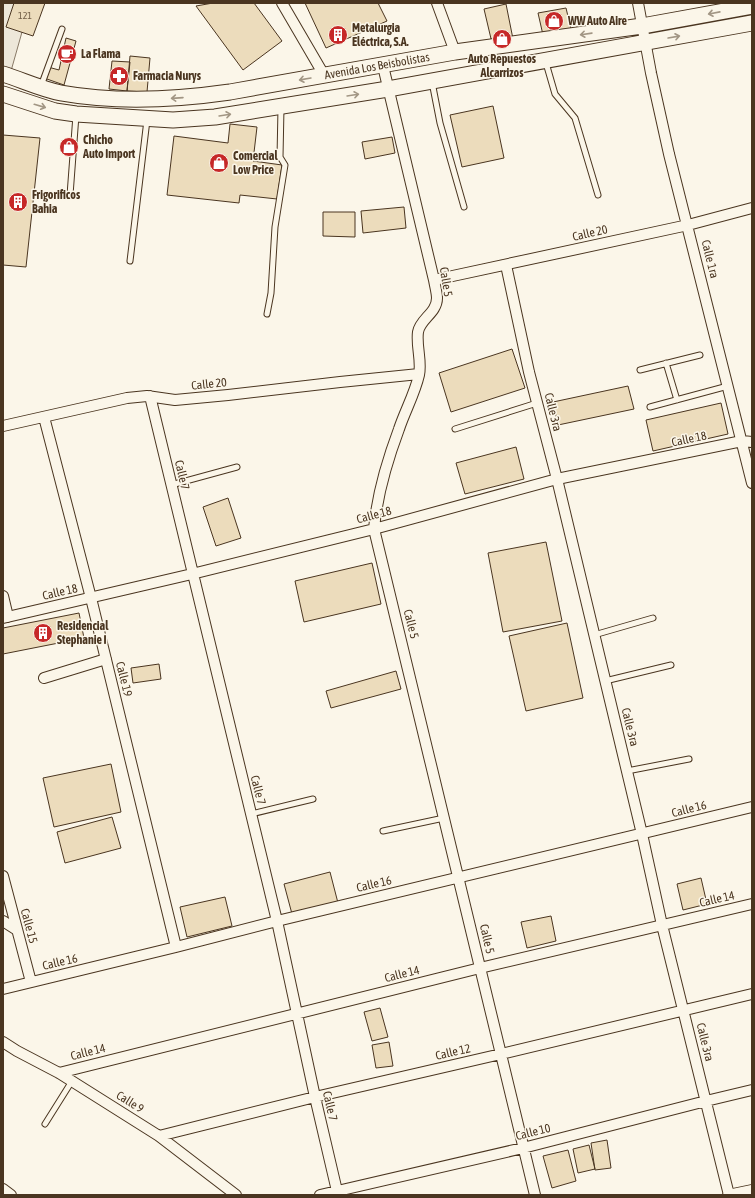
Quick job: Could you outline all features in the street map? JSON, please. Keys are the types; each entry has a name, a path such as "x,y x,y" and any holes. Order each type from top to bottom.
{"main road":[{"name":"Avenida Los Beisbolistas","path":"3,74 60,93 122,100 158,100 197,97 383,66 455,52 642,26 731,6 752,6"},
{"name":"Avenida Los Beisbolistas","path":"3,94 55,111 76,114 173,120 215,117 388,89 752,23"}],"street":[{"path":"282,3 324,75"},
{"path":"437,3 455,52"},
{"name":"Calle 1ra","path":"638,3 669,154 728,386 747,442 752,483"},
{"name":"Calle 5","path":"383,66 437,298 434,309 420,326 418,333 420,362 419,374 381,485 376,507 374,529 459,877 534,1195"},
{"name":"Calle 20","path":"434,280 688,225 752,208"},
{"name":"Calle 3ra","path":"506,265 537,404 557,480 642,834 662,925 684,1009 728,1195"},
{"name":"Calle 20","path":"3,426 127,398 150,396 175,400 419,374"},
{"name":"Calle 7","path":"150,396 277,921 337,1191"},
{"name":"Calle 19","path":"44,417 91,598 176,947"},
{"name":"Calle 18","path":"5,617 192,574 374,529 557,480 747,442"},
{"path":"3,596 5,617"},
{"path":"44,678 106,659"},
{"name":"Calle 16","path":"3,989 277,921 752,807"},
{"name":"Calle 15","path":"3,876 31,982"},
{"name":"Calle 14","path":"59,1073 480,968 752,904"},
{"path":"3,921 17,930"},
{"name":"Calle 12","path":"159,1136 315,1097 752,994"},
{"name":"Calle 9","path":"3,1042 59,1073 159,1136 236,1195"},
{"name":"Calle 10","path":"320,1195 523,1148 752,1090"},
{"path":"3,1190 11,1195"},
{"path":"728,1195 752,1190"}],"lane":[{"path":"40,87 62,29"},
{"path":"545,60 555,94 576,118 598,195"},
{"path":"432,81 440,123 464,207"},
{"path":"268,314 275,227 285,165 280,157 281,107"},
{"path":"70,195 76,114"},
{"path":"130,261 147,119"},
{"path":"640,370 700,355"},
{"path":"666,364 677,400"},
{"path":"650,406 728,386"},
{"path":"456,429 537,404"},
{"path":"171,485 237,467"},
{"path":"594,635 653,618"},
{"path":"605,681 671,665"},
{"path":"627,771 689,759"},
{"path":"251,814 313,799"},
{"path":"383,831 444,818"},
{"path":"45,1124 72,1082"}],"shaded area":[{"path":"3,3 14,3 22,32 11,71 3,67"}],"building":[{"path":"14,3 45,3 33,36 6,27"},
{"path":"213,3 254,3 282,41 243,70 196,6"},
{"name":"Metalurgia Eléctrica, S.A.","path":"305,3 378,3 387,21 326,48"},
{"path":"506,4 513,39 492,43 484,9"},
{"name":"WW Auto Aire","path":"566,8 571,29 543,35 538,13"},
{"name":"La Flama","path":"66,38 76,41 64,85 44,78 48,67 59,70"},
{"path":"130,56 150,58 147,92 127,91"},
{"name":"Farmacia Nurys","path":"112,61 130,62 127,91 109,89"},
{"path":"493,106 504,158 462,167 450,115"},
{"name":"Comercial Low Price","path":"230,124 257,127 253,161 282,165 277,199 240,195 239,203 167,195 174,136 228,143"},
{"name":"Frigorificos Bahia","path":"3,135 40,138 26,267 3,265"},
{"path":"392,137 395,153 365,159 362,142"},
{"path":"404,207 406,228 363,233 361,211"},
{"path":"323,212 355,212 355,237 323,236"},
{"path":"512,349 525,388 451,412 439,373"},
{"path":"628,386 634,409 558,425 553,402"},
{"path":"721,403 728,434 653,451 646,420"},
{"path":"516,447 524,479 465,494 456,463"},
{"path":"228,498 241,538 216,546 203,507"},
{"path":"546,542 562,621 503,632 488,553"},
{"path":"372,563 381,604 304,622 295,581"},
{"name":"Residencial Stephanie I","path":"79,613 84,638 3,654 3,628"},
{"path":"567,623 583,698 526,711 509,636"},
{"path":"159,664 161,679 133,683 131,668"},
{"path":"396,671 401,689 331,708 326,691"},
{"path":"111,764 121,812 54,827 43,778"},
{"path":"112,817 121,848 65,863 57,832"},
{"path":"330,872 338,903 292,914 284,884"},
{"path":"701,878 707,904 683,910 677,884"},
{"path":"225,897 232,926 187,937 180,907"},
{"path":"551,916 556,941 527,948 521,922"},
{"path":"380,1008 388,1037 372,1041 364,1012"},
{"path":"389,1042 393,1066 376,1068 372,1045"},
{"path":"607,1140 611,1168 595,1170 591,1143"},
{"path":"589,1145 595,1169 578,1173 573,1149"},
{"path":"568,1150 576,1181 552,1188 543,1156"}],"place":[{"name":"WW Auto Aire","path":"554,21"},
{"name":"Metalurgia Eléctrica, S.A.","path":"338,35"},
{"name":"Auto Repuestos Alcarrizos","path":"502,39"},
{"name":"La Flama","path":"67,54"},
{"name":"Farmacia Nurys","path":"119,76"},
{"name":"Chicho Auto Import","path":"69,147"},
{"name":"Comercial Low Price","path":"219,163"},
{"name":"Frigorificos Bahia","path":"18,202"},
{"name":"Residencial Stephanie I","path":"43,633"}]}
